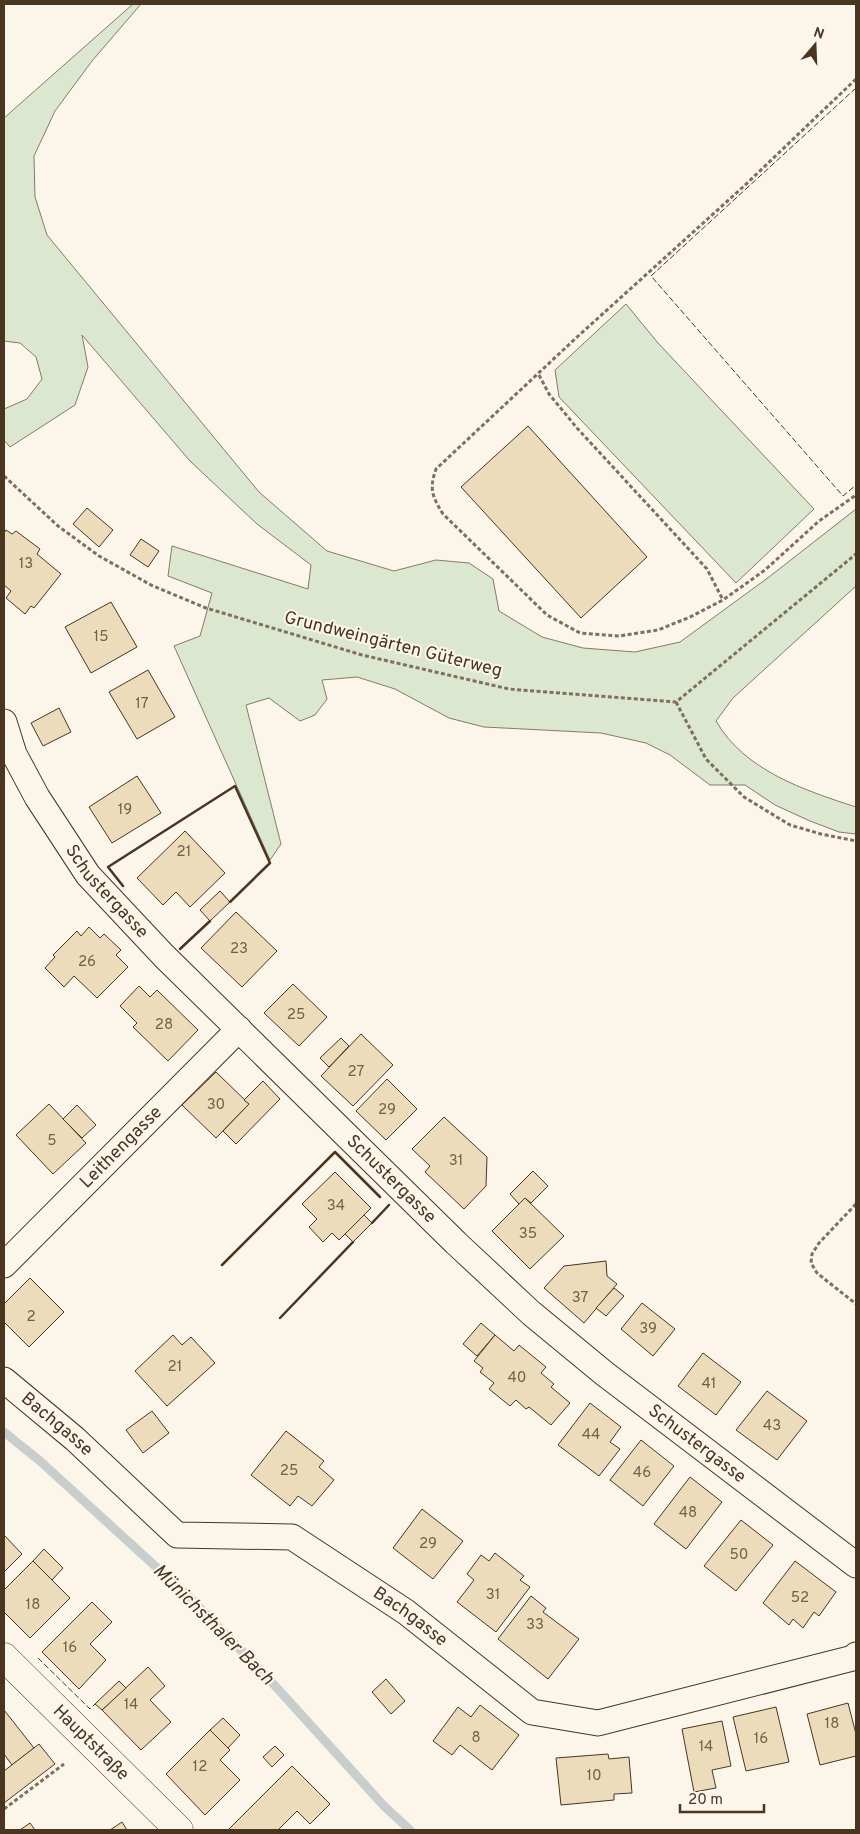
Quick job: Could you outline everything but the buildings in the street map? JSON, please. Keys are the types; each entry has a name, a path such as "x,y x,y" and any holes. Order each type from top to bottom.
{"street":[{"name":"Schustergasse","path":"4,722 14,754 37,797 88,875 164,956 456,1243 532,1313 605,1374 856,1565"},
{"name":"Leithengasse","path":"4,1265 239,1029"},
{"name":"Bachgasse","path":"4,1380 75,1439 177,1534 292,1537 406,1612 532,1712 598,1722 853,1658 856,1655"},
{"name":"Hauptstraße","path":"4,1657 179,1830"}],"path":[{"path":"856,78 742,187 436,469 431,484 434,498 443,514 547,615 580,632 619,636 658,630 690,617 723,600 764,570 819,521 856,495"},
{"path":"539,375 549,394 577,428 707,569 723,600"},
{"name":"Grundweingärten Güterweg","path":"4,476 58,526 100,556 151,585 206,608 362,655 509,689 676,702"},
{"path":"856,554 676,702 706,759 744,797 790,824 821,834 856,841"},
{"path":"856,1204 820,1243 812,1254 811,1263 822,1278 856,1304"},
{"path":"4,1809 64,1764"}],"green space":[{"path":"133,4 141,4 92,61 55,111 34,156 35,197 47,235 259,492 327,551 394,571 436,560 469,563 493,579 499,611 542,637 583,648 635,652 680,642 769,577 856,509 856,586 733,698 716,721 728,738 759,766 796,786 856,807 856,834 839,832 810,821 775,805 745,785 710,785 670,755 646,743 601,733 484,727 449,718 395,689 357,677 322,680 327,699 315,715 300,721 269,698 246,705 281,844 270,860 174,646 200,636 212,593 168,576 172,546 308,589 311,565 257,524 190,461 82,335 88,367 75,405 10,447 4,440 4,409 27,399 42,379 36,357 20,343 4,341 4,118"},
{"path":"626,304 658,343 814,509 736,583 559,397 555,370"}],"waterway":[{"name":"Münichsthaler Bach","path":"4,1432 40,1461 189,1597 267,1677 384,1806 410,1830"}],"fence":[{"path":"856,88 651,276 843,496 856,485"},
{"path":"38,1658 90,1709 95,1704"}],"wall":[{"path":"123,886 108,867 235,786 270,863 230,902"},
{"path":"180,949 210,921"},
{"path":"222,1265 335,1152 380,1197"},
{"path":"372,1223 389,1205"},
{"path":"280,1318 353,1242"}]}
